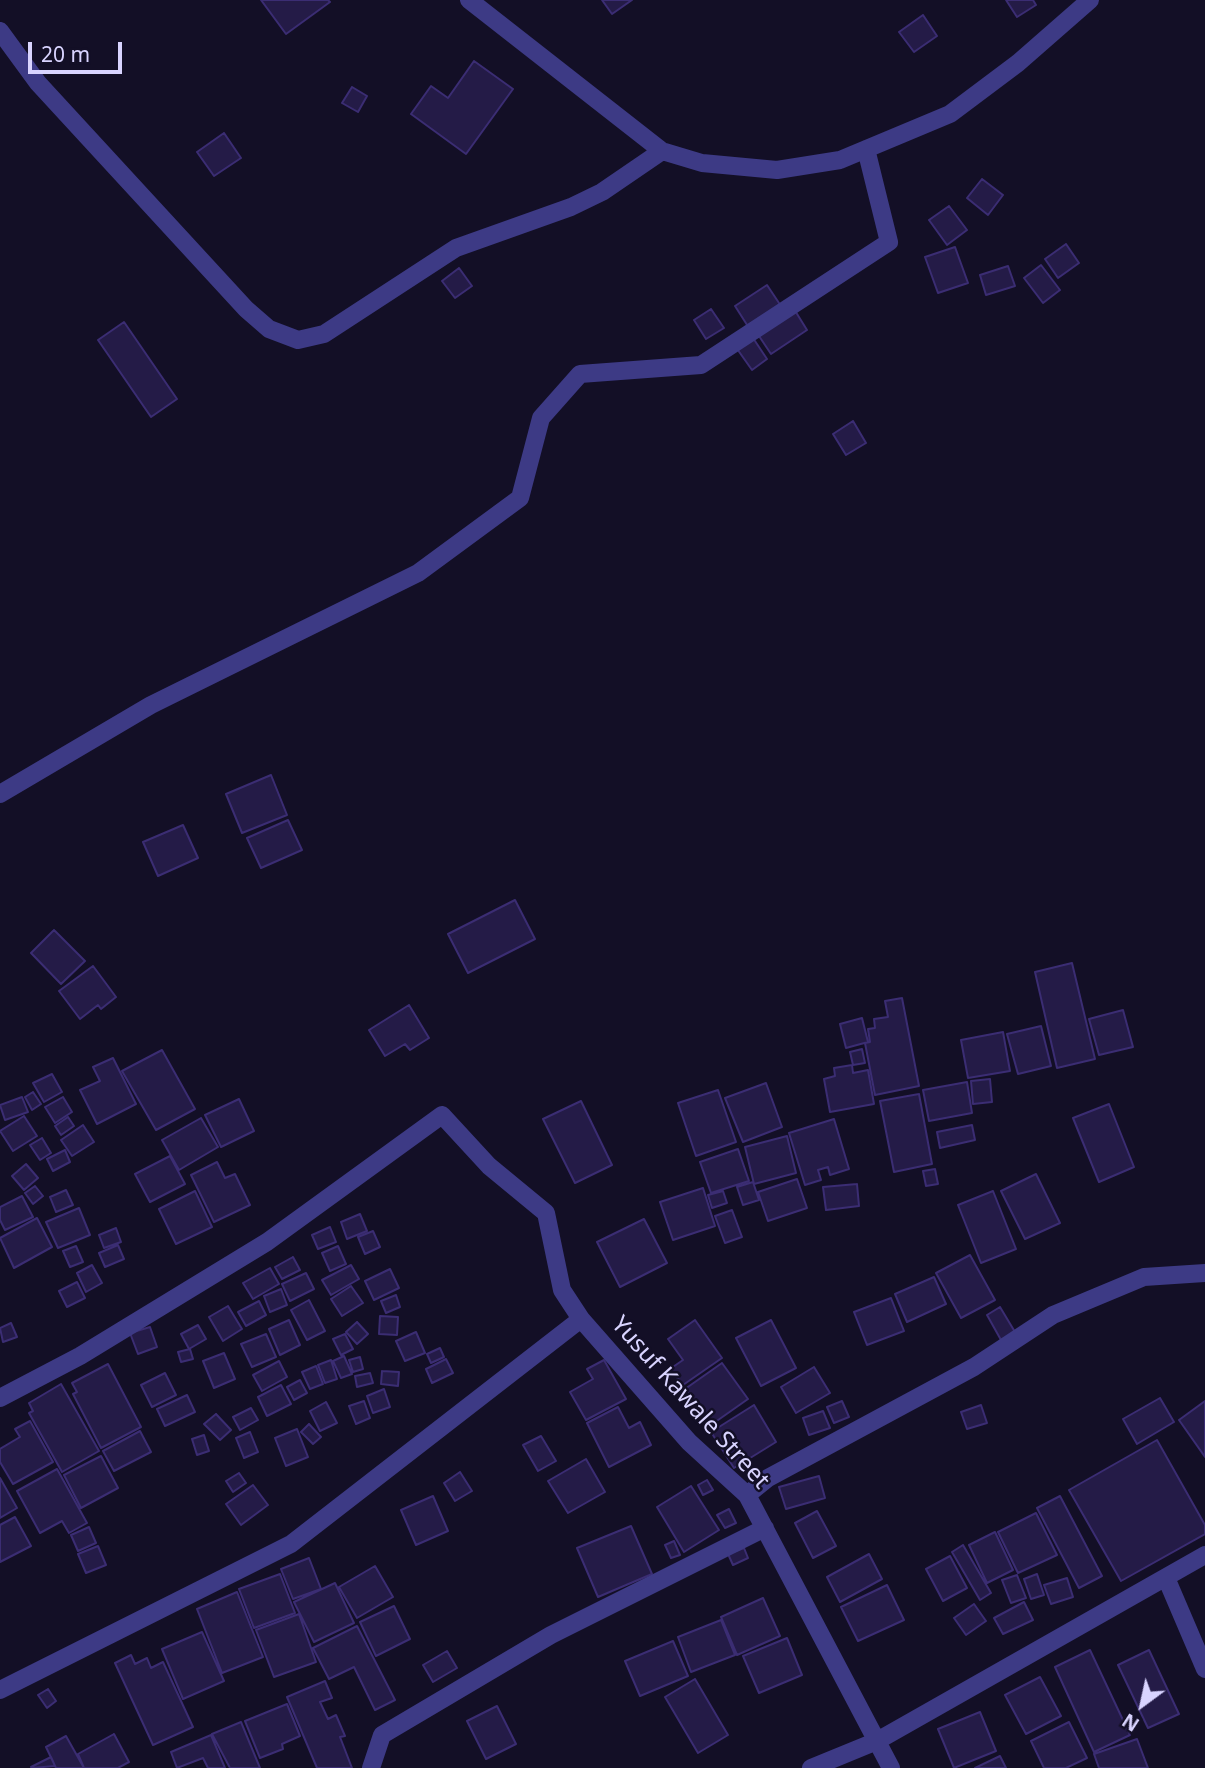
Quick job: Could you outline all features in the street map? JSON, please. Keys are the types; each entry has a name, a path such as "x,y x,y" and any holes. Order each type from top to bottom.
{"street":[{"path":"469,0 662,151 702,163 777,170 840,160 950,114 1017,63 1090,0"},
{"path":"0,31 38,83 246,309 269,329 298,340 324,334 456,248 571,207 602,192 662,151"},
{"path":"0,794 151,705 418,573 520,498 541,418 580,374 701,365 889,242 866,149"},
{"name":"Yusuf Kawale Street","path":"0,1398 80,1356 267,1241 442,1115 489,1166 546,1213 562,1290 581,1319 689,1442 747,1495 891,1768"},
{"path":"747,1495 768,1478 974,1367 1053,1315 1143,1277 1205,1273"},
{"path":"0,1690 291,1544 581,1319"},
{"path":"371,1768 382,1735 551,1635 765,1528"},
{"path":"811,1768 877,1741 1167,1580 1205,1555"},
{"path":"1167,1580 1205,1669"}],"building":[{"path":"261,0 328,0 330,2 286,34"},
{"path":"602,0 632,0 612,14"},
{"path":"1006,0 1033,0 1036,5 1017,17"},
{"path":"923,15 937,36 914,52 899,32"},
{"path":"474,61 513,89 466,154 411,114 431,86 448,98"},
{"path":"352,87 367,96 358,112 342,103"},
{"path":"224,133 241,158 214,176 197,152"},
{"path":"982,179 1003,195 988,215 967,198"},
{"path":"949,206 967,230 947,245 929,220"},
{"path":"1066,244 1079,263 1058,278 1045,259"},
{"path":"955,247 968,283 938,293 925,257"},
{"path":"1041,265 1060,290 1043,303 1024,278"},
{"path":"1008,266 1015,286 986,295 980,275"},
{"path":"459,268 472,286 455,298 442,281"},
{"path":"767,285 781,306 749,328 735,306"},
{"path":"711,309 724,328 706,339 694,320"},
{"path":"794,309 807,330 771,354 757,333"},
{"path":"124,322 177,399 151,417 98,340"},
{"path":"751,335 767,359 752,370 735,346"},
{"path":"853,421 866,443 846,455 833,434"},
{"path":"271,775 287,815 242,833 226,794"},
{"path":"288,820 302,850 261,868 247,838"},
{"path":"183,825 198,858 158,876 143,842"},
{"path":"515,900 535,939 468,973 448,934"},
{"path":"54,930 85,961 61,984 31,953"},
{"path":"1072,963 1095,1059 1057,1068 1035,972"},
{"path":"93,966 116,997 101,1009 98,1005 80,1019 59,991"},
{"path":"902,998 919,1086 875,1095 865,1043 870,1042 868,1029 875,1028 874,1019 888,1017 885,1001"},
{"path":"409,1005 429,1038 410,1050 405,1044 385,1056 369,1030"},
{"path":"1123,1010 1133,1047 1099,1055 1089,1019"},
{"path":"862,1018 868,1042 846,1048 840,1024"},
{"path":"1041,1026 1051,1066 1018,1074 1007,1034"},
{"path":"1003,1032 1010,1071 968,1078 961,1040"},
{"path":"862,1049 865,1063 853,1065 850,1052"},
{"path":"162,1050 195,1109 156,1130 122,1071"},
{"path":"113,1058 136,1104 97,1124 80,1090 100,1081 93,1067"},
{"path":"852,1065 853,1073 868,1070 874,1104 830,1112 824,1079 835,1076 834,1068"},
{"path":"52,1074 62,1092 44,1102 33,1083"},
{"path":"990,1079 992,1102 973,1104 971,1081"},
{"path":"967,1082 972,1113 929,1121 923,1090"},
{"path":"766,1083 782,1127 743,1142 725,1098"},
{"path":"718,1090 736,1142 696,1156 678,1103"},
{"path":"33,1092 41,1104 32,1110 25,1097"},
{"path":"919,1094 932,1164 894,1172 880,1101"},
{"path":"22,1097 28,1112 5,1120 0,1105"},
{"path":"63,1097 72,1112 55,1123 45,1107"},
{"path":"239,1099 254,1131 221,1147 205,1115"},
{"path":"581,1101 612,1165 575,1183 543,1119"},
{"path":"1109,1104 1134,1167 1099,1182 1073,1118"},
{"path":"24,1116 37,1136 13,1151 0,1131"},
{"path":"68,1117 74,1126 61,1135 55,1126"},
{"path":"201,1118 218,1147 179,1170 162,1140"},
{"path":"834,1119 849,1169 830,1175 828,1167 818,1170 821,1180 805,1185 789,1133"},
{"path":"83,1125 94,1142 72,1156 61,1140"},
{"path":"972,1125 975,1140 940,1148 937,1132"},
{"path":"787,1136 796,1173 754,1184 745,1147"},
{"path":"42,1138 51,1153 40,1160 30,1145"},
{"path":"738,1149 749,1181 711,1193 700,1162"},
{"path":"65,1150 70,1162 53,1171 47,1159"},
{"path":"170,1156 185,1184 150,1202 135,1174"},
{"path":"217,1162 225,1178 235,1174 250,1205 214,1222 191,1175"},
{"path":"26,1164 38,1178 24,1190 12,1176"},
{"path":"935,1169 938,1184 926,1186 923,1171"},
{"path":"1036,1174 1060,1223 1025,1239 1001,1191"},
{"path":"797,1179 807,1208 768,1221 758,1192"},
{"path":"753,1182 759,1200 743,1205 737,1187"},
{"path":"857,1184 859,1206 826,1210 823,1187"},
{"path":"35,1186 43,1196 33,1204 25,1193"},
{"path":"703,1188 715,1226 673,1240 660,1202"},
{"path":"66,1190 73,1205 56,1212 50,1197"},
{"path":"195,1191 212,1227 176,1244 159,1209"},
{"path":"723,1191 727,1203 712,1208 708,1195"},
{"path":"993,1191 1016,1249 981,1263 958,1205"},
{"path":"22,1196 33,1217 5,1230 0,1220 0,1207"},
{"path":"79,1208 90,1235 58,1248 46,1222"},
{"path":"732,1210 742,1237 725,1243 715,1216"},
{"path":"360,1214 367,1231 347,1239 341,1222"},
{"path":"37,1218 52,1247 14,1268 0,1238"},
{"path":"644,1219 667,1263 620,1287 597,1242"},
{"path":"330,1227 336,1242 318,1249 312,1235"},
{"path":"116,1228 121,1242 104,1248 99,1235"},
{"path":"373,1231 380,1247 365,1254 358,1237"},
{"path":"118,1245 124,1259 105,1267 99,1253"},
{"path":"76,1246 83,1262 70,1267 63,1251"},
{"path":"338,1246 346,1264 330,1271 322,1253"},
{"path":"970,1255 995,1300 961,1318 936,1273"},
{"path":"293,1257 300,1270 282,1279 275,1267"},
{"path":"92,1265 102,1283 86,1292 77,1273"},
{"path":"351,1265 359,1279 331,1295 322,1280"},
{"path":"270,1268 279,1284 253,1299 243,1283"},
{"path":"390,1269 399,1288 374,1300 365,1281"},
{"path":"306,1273 314,1289 290,1301 282,1284"},
{"path":"934,1277 946,1304 907,1322 895,1294"},
{"path":"77,1282 85,1298 67,1307 59,1291"},
{"path":"351,1286 363,1303 342,1316 331,1299"},
{"path":"281,1289 287,1305 270,1312 264,1296"},
{"path":"396,1295 400,1307 386,1313 381,1301"},
{"path":"891,1298 904,1331 867,1345 854,1312"},
{"path":"309,1300 325,1331 307,1340 291,1310"},
{"path":"259,1301 266,1315 246,1326 238,1312"},
{"path":"228,1306 242,1329 223,1341 209,1317"},
{"path":"1000,1307 1015,1332 1001,1340 987,1315"},
{"path":"380,1316 398,1317 397,1335 379,1334"},
{"path":"289,1320 300,1345 280,1355 269,1329"},
{"path":"695,1320 722,1358 683,1385 670,1369 683,1360 668,1339"},
{"path":"771,1320 796,1368 761,1386 736,1338"},
{"path":"357,1322 368,1334 357,1344 346,1332"},
{"path":"11,1323 17,1337 3,1342 0,1328"},
{"path":"198,1325 206,1339 189,1349 181,1334"},
{"path":"150,1327 157,1347 138,1354 130,1333"},
{"path":"416,1332 425,1353 405,1361 396,1341"},
{"path":"266,1334 276,1357 252,1367 241,1344"},
{"path":"345,1334 353,1349 341,1355 333,1339"},
{"path":"440,1348 444,1357 431,1363 427,1354"},
{"path":"190,1349 193,1359 181,1362 178,1352"},
{"path":"224,1353 235,1379 214,1388 203,1361"},
{"path":"344,1356 352,1374 341,1378 333,1361"},
{"path":"360,1357 363,1369 353,1372 349,1360"},
{"path":"446,1359 453,1373 432,1383 426,1369"},
{"path":"331,1360 337,1379 325,1383 318,1365"},
{"path":"604,1360 626,1399 586,1420 570,1392 593,1379 587,1369"},
{"path":"279,1361 287,1377 262,1391 253,1375"},
{"path":"722,1363 748,1399 711,1425 685,1389"},
{"path":"108,1364 141,1427 101,1448 73,1394 77,1392 72,1383"},
{"path":"316,1366 323,1384 310,1389 302,1372"},
{"path":"814,1367 830,1393 796,1413 781,1387"},
{"path":"382,1371 399,1372 398,1386 381,1384"},
{"path":"165,1373 176,1395 152,1407 141,1385"},
{"path":"370,1373 373,1383 357,1387 355,1376"},
{"path":"300,1380 307,1393 294,1400 287,1387"},
{"path":"61,1384 99,1451 62,1472 29,1413 33,1411 29,1403"},
{"path":"281,1385 291,1404 267,1416 258,1397"},
{"path":"384,1389 390,1407 373,1413 367,1396"},
{"path":"187,1395 195,1412 165,1426 157,1409"},
{"path":"1160,1398 1174,1422 1137,1444 1123,1419"},
{"path":"364,1401 370,1418 356,1424 349,1406"},
{"path":"842,1401 849,1417 834,1423 827,1407"},
{"path":"1205,1401 1205,1457 1179,1420"},
{"path":"326,1402 337,1423 320,1431 310,1411"},
{"path":"754,1405 776,1442 734,1468 711,1432"},
{"path":"981,1405 987,1423 967,1429 961,1412"},
{"path":"618,1407 629,1428 640,1422 651,1445 609,1467 587,1423"},
{"path":"251,1408 258,1420 240,1430 233,1417"},
{"path":"823,1411 830,1428 809,1435 803,1418"},
{"path":"216,1414 231,1430 220,1440 204,1424"},
{"path":"30,1421 53,1462 13,1484 0,1462 0,1449 20,1437 15,1429"},
{"path":"309,1424 321,1437 313,1444 301,1432"},
{"path":"297,1429 308,1457 286,1466 275,1438"},
{"path":"140,1431 151,1452 114,1471 103,1451"},
{"path":"250,1432 258,1452 244,1458 236,1438"},
{"path":"204,1435 209,1451 197,1455 192,1439"},
{"path":"541,1436 556,1461 538,1471 523,1445"},
{"path":"1157,1440 1205,1525 1205,1534 1121,1581 1069,1490"},
{"path":"101,1456 118,1488 81,1508 64,1475"},
{"path":"586,1459 605,1492 568,1513 548,1481"},
{"path":"57,1469 87,1523 69,1533 62,1521 40,1533 17,1491"},
{"path":"460,1472 472,1491 455,1501 444,1483"},
{"path":"239,1473 246,1483 233,1492 226,1481"},
{"path":"819,1476 825,1498 786,1509 779,1487"},
{"path":"0,1478 17,1508 0,1518"},
{"path":"707,1480 713,1490 703,1495 698,1485"},
{"path":"253,1485 268,1505 241,1525 226,1504"},
{"path":"691,1486 719,1530 684,1552 657,1507"},
{"path":"433,1496 448,1531 416,1545 401,1510"},
{"path":"1060,1496 1102,1576 1079,1588 1037,1508"},
{"path":"729,1509 736,1523 725,1528 717,1515"},
{"path":"817,1511 836,1546 813,1558 795,1523"},
{"path":"1036,1513 1057,1555 1018,1573 998,1532"},
{"path":"15,1517 31,1546 0,1562 0,1525"},
{"path":"631,1526 652,1574 598,1597 577,1548"},
{"path":"89,1527 96,1543 78,1551 71,1535"},
{"path":"995,1532 1013,1570 987,1583 969,1545"},
{"path":"674,1541 680,1555 671,1558 665,1545"},
{"path":"963,1545 991,1593 980,1600 952,1552"},
{"path":"98,1546 106,1565 86,1573 78,1554"},
{"path":"744,1548 748,1558 733,1565 728,1554"},
{"path":"869,1554 882,1579 840,1602 827,1577"},
{"path":"950,1556 967,1588 943,1601 926,1569"},
{"path":"309,1558 321,1589 293,1599 281,1569"},
{"path":"375,1566 393,1597 357,1618 339,1587"},
{"path":"280,1574 295,1613 254,1628 239,1589"},
{"path":"1037,1574 1044,1595 1031,1599 1024,1579"},
{"path":"1017,1575 1026,1598 1011,1603 1002,1580"},
{"path":"1067,1578 1073,1597 1051,1604 1044,1585"},
{"path":"335,1583 354,1623 314,1642 294,1602"},
{"path":"887,1585 904,1620 858,1641 841,1607"},
{"path":"237,1592 263,1657 222,1673 197,1609"},
{"path":"763,1598 780,1636 737,1655 721,1617"},
{"path":"1024,1602 1033,1620 1003,1634 994,1618"},
{"path":"974,1604 986,1621 966,1635 954,1618"},
{"path":"394,1606 410,1639 376,1656 360,1622"},
{"path":"299,1614 316,1662 274,1677 256,1630"},
{"path":"721,1620 735,1655 691,1672 678,1637"},
{"path":"357,1626 395,1700 375,1710 354,1667 329,1679 313,1648"},
{"path":"202,1632 224,1681 183,1699 162,1649"},
{"path":"787,1638 802,1675 759,1693 743,1656"},
{"path":"673,1641 688,1676 640,1696 625,1661"},
{"path":"1090,1650 1130,1735 1094,1752 1055,1667"},
{"path":"1149,1650 1179,1714 1148,1728 1118,1665"},
{"path":"447,1651 457,1668 433,1682 423,1665"},
{"path":"131,1655 135,1664 147,1658 151,1668 163,1662 193,1727 153,1745 115,1663"},
{"path":"1040,1677 1061,1716 1026,1734 1005,1695"},
{"path":"695,1679 728,1735 698,1753 665,1697"},
{"path":"325,1681 332,1698 320,1702 328,1719 336,1715 345,1736 340,1737 352,1768 317,1768 287,1697"},
{"path":"48,1689 56,1701 47,1708 38,1695"},
{"path":"287,1704 300,1736 282,1744 283,1749 260,1758 245,1721"},
{"path":"497,1706 516,1744 486,1759 467,1721"},
{"path":"980,1712 996,1751 954,1768 938,1729"},
{"path":"241,1722 260,1768 230,1768 212,1734"},
{"path":"1069,1722 1087,1758 1066,1768 1044,1768 1031,1741"},
{"path":"114,1734 129,1762 118,1768 84,1768 78,1754"},
{"path":"211,1735 225,1768 208,1768 203,1758 177,1768 171,1752"},
{"path":"66,1736 84,1768 56,1768 46,1747"},
{"path":"1137,1739 1148,1768 1099,1768 1094,1754"},
{"path":"1000,1756 1006,1768 975,1768"},
{"path":"51,1757 55,1766 31,1767"}]}
